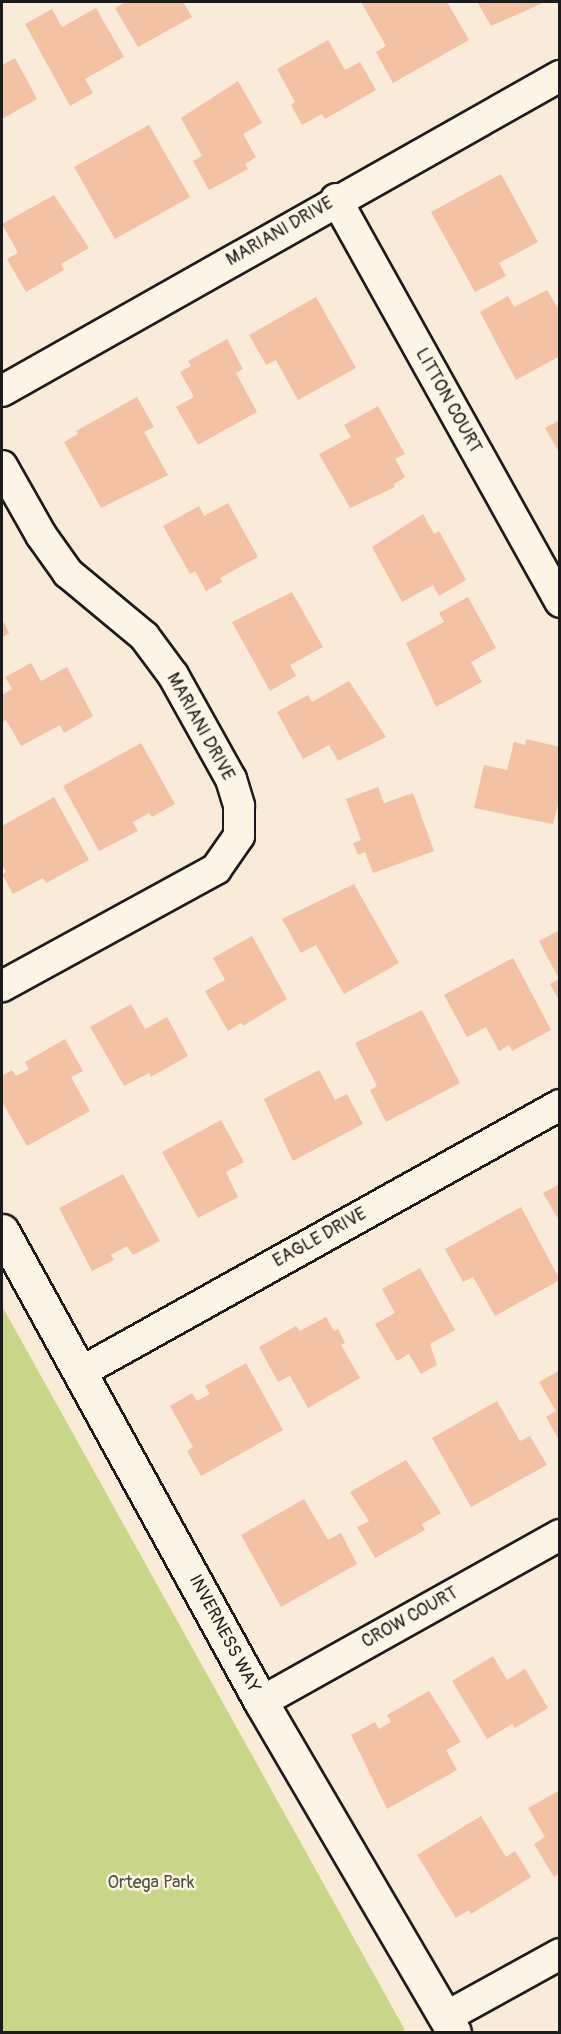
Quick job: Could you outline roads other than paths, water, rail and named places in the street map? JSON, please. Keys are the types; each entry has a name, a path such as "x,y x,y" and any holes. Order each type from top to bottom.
{"street":[{"name":"MARIANI DRIVE","path":"2,390 336,199 560,76"},
{"name":"LITTON COURT","path":"336,199 560,602"},
{"name":"MARIANI DRIVE","path":"2,466 40,535 68,573 144,636 173,675 231,779 239,806 239,826 231,851 216,869 2,986"},
{"name":"EAGLE DRIVE","path":"81,1372 560,1105"},
{"name":"INVERNESS WAY","path":"2,1231 261,1702 450,2025"},
{"name":"CROW COURT","path":"261,1702 560,1535"},
{"path":"450,2025 560,1953"}],"park label":[{"name":"Ortega Park","path":"151,1883"}]}
